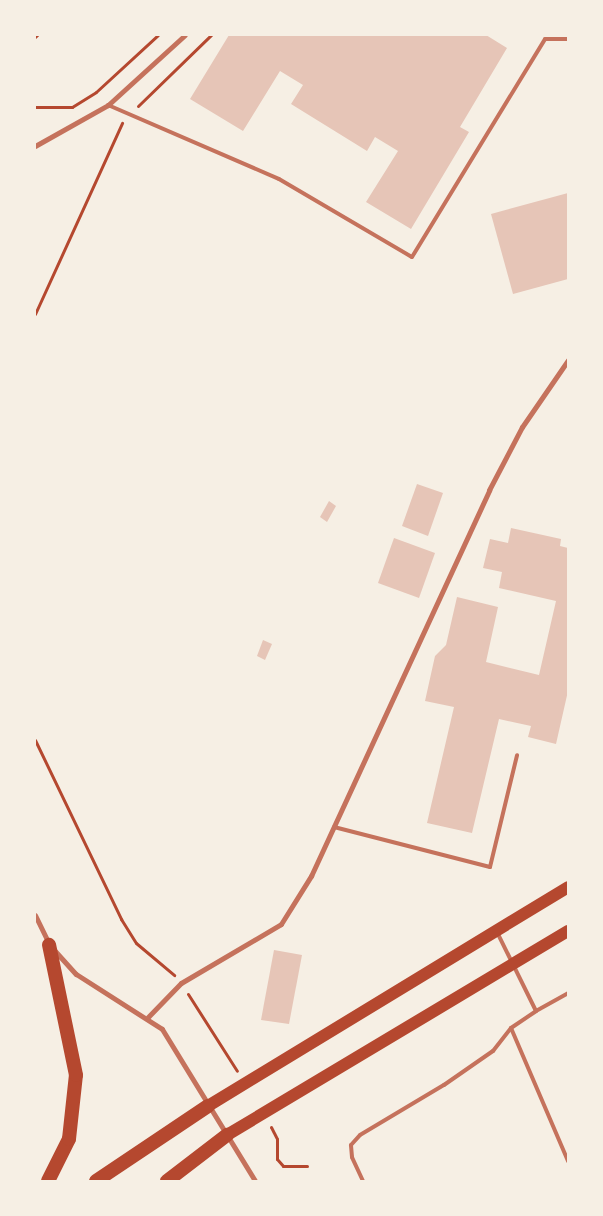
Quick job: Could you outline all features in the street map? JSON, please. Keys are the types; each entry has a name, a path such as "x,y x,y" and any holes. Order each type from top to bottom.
{"highway":[{"path":"48,1181 69,1139 76,1075 49,945"},
{"path":"96,1181 208,1106"},
{"path":"167,1181 227,1135"}],"main road":[{"path":"208,1106 568,888"},
{"path":"227,1135 568,931"}],"street":[{"path":"35,146 108,105 185,35"},
{"path":"148,1018 181,983 282,924 311,876 489,490 522,427 568,360"},
{"path":"35,915 49,945 76,974 148,1018 162,1029 255,1181"}],"lane":[{"path":"108,105 279,179 412,257 545,39 568,39"},
{"path":"334,827 490,867 517,755"},
{"path":"496,930 536,1011"},
{"path":"363,1181 352,1157 351,1145 360,1135 444,1085 493,1051 511,1028 568,993"},
{"path":"511,1028 568,1161"}],"path":[{"path":"35,106 72,107 96,92 158,35"},
{"path":"35,314 118,127 211,35"},
{"path":"35,740 121,919 136,943 165,964 181,983 245,1084"},
{"path":"264,1113 277,1139 277,1159 283,1166 307,1166"}],"building":[{"path":"229,35 486,35 507,48 460,127 469,132 411,229 366,202 398,151 375,137 367,151 291,104 303,85 280,71 243,131 190,99"},
{"path":"568,193 568,279 513,294 491,214"},
{"path":"417,484 443,493 428,536 402,526"},
{"path":"329,501 336,506 327,522 320,517"},
{"path":"511,528 561,539 560,546 568,548 568,691 556,744 528,737 531,726 499,719 472,833 427,823 454,707 425,701 435,656 446,645 457,597 498,607 486,662 539,675 556,601 499,588 502,572 483,568 490,539 508,543"},
{"path":"394,538 435,553 419,598 378,583"},
{"path":"263,640 272,644 265,660 257,656"},
{"path":"274,950 302,955 289,1024 261,1020"}]}
